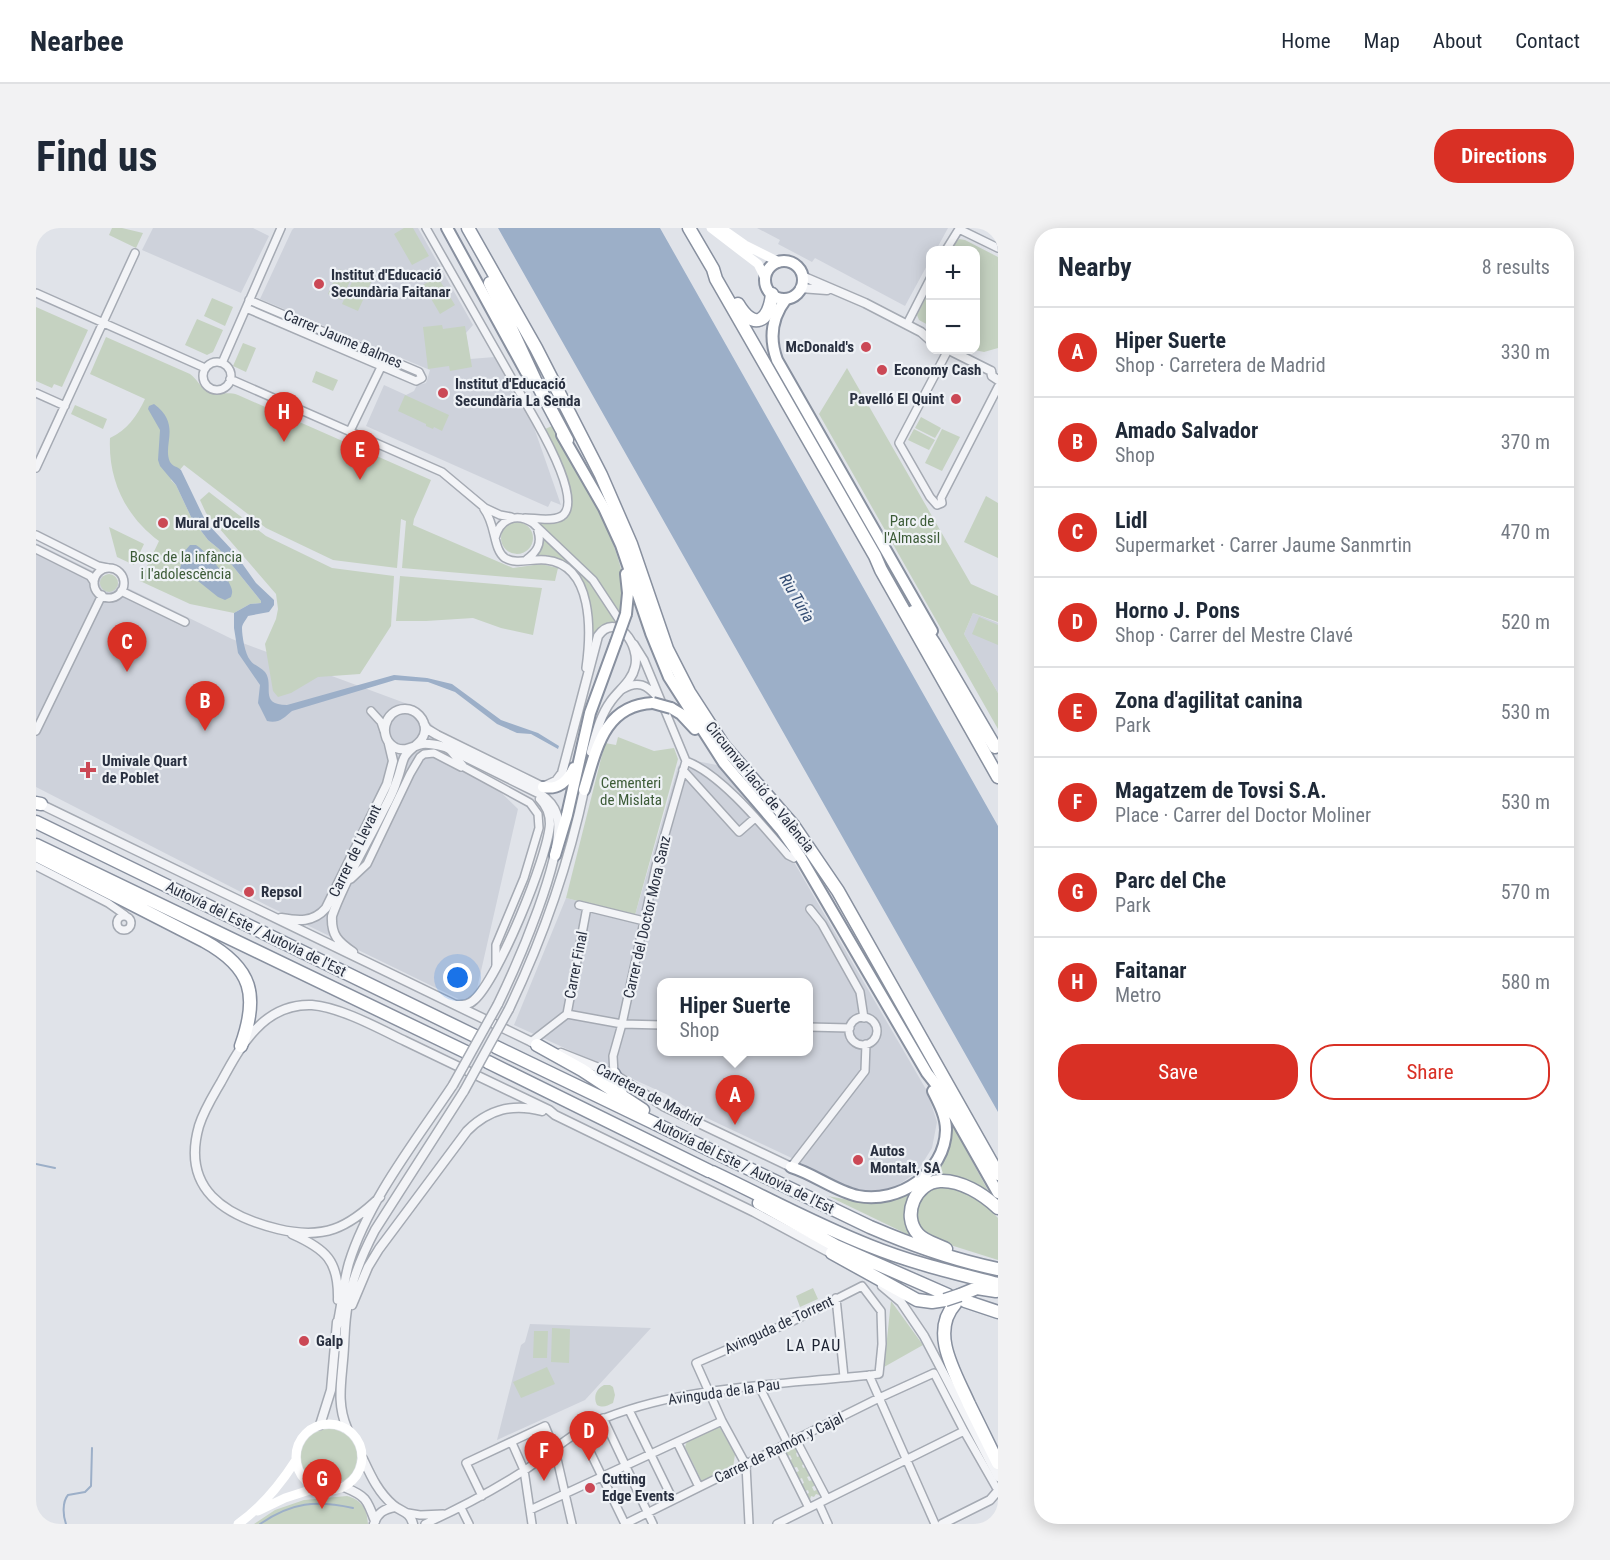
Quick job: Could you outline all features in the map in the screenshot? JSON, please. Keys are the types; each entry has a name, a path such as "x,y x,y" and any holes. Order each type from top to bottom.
{"highway":[{"name":"Circumval·lació de València","path":"447,228 600,501 621,545 651,633 669,677 724,763 782,831 801,858 927,1073 938,1087 998,1193"},
{"path":"462,228 567,441"},
{"name":"Circumval·lació de València","path":"470,228 602,475 631,544 667,649 689,692 724,746 792,825 838,891 998,1174"},
{"path":"689,228 998,777"},
{"path":"786,299 771,294 766,287 765,278 769,268 779,262 791,263 799,269 802,276 801,288 780,306 772,331 777,360 997,749"},
{"path":"713,269 721,276 748,318 753,320 764,318 768,313 771,294"},
{"path":"555,855 567,814 590,713 626,614 627,579 615,533"},
{"path":"875,556 884,566 934,643 997,749"},
{"path":"584,790 602,737 613,720 621,712 632,707 657,702 671,708 690,723 724,763"},
{"path":"543,787 550,788 564,782 573,771 580,754"},
{"name":"Autovía del Este / Autovia de l'Est","path":"36,822 475,1036"},
{"name":"Autovía del Este / Autovia de l'Est","path":"36,845 466,1052"},
{"path":"36,855 204,941 230,957 244,976 251,999 249,1024 241,1046"},
{"path":"534,1044 621,1094 630,1103 684,1130 693,1141"},
{"name":"Autovía del Este / Autovia de l'Est","path":"496,1047 870,1227 917,1247 998,1269"},
{"name":"Autovía del Este / Autovia de l'Est","path":"488,1062 826,1227 917,1263 998,1284"},
{"path":"791,1167 848,1192 870,1197 906,1190 922,1179 942,1149 946,1129 927,1073"},
{"path":"614,1074 621,1094"},
{"path":"958,1260 945,1248 923,1238 916,1232 910,1213 917,1195 929,1184 946,1181 975,1191 998,1208"},
{"path":"732,1182 746,1196 836,1246 956,1298 998,1312"},
{"path":"832,1252 917,1300 933,1302 956,1298 977,1288 998,1292"},
{"path":"956,1298 946,1320 949,1360 998,1463"},
{"path":"970,1406 978,1417 989,1423"}],"main road":[{"path":"711,228 758,264 765,278"},
{"path":"722,228 745,245 779,262"},
{"path":"253,1513 285,1498 316,1488 335,1490 354,1480 360,1471 363,1459 359,1442 347,1428 338,1425 320,1425 307,1432 301,1439 297,1448 296,1460 302,1477 316,1488"},
{"path":"238,1524 253,1513 279,1486 296,1460"}],"street":[{"path":"426,228 554,453 568,502 567,511 563,515 551,518 517,517 501,525 495,538"},
{"path":"222,363 278,229"},
{"path":"949,246 959,230 998,248"},
{"path":"36,468 135,253"},
{"path":"802,276 842,292 907,324 926,336"},
{"path":"907,324 926,287"},
{"path":"801,288 842,292"},
{"path":"36,293 205,368"},
{"name":"Carrer Jaume Balmes","path":"248,304 385,357 419,372 422,378 416,381 248,304"},
{"path":"947,354 899,443 930,497 938,499 998,387"},
{"path":"959,354 995,368 992,376 998,380"},
{"path":"350,431 385,357"},
{"path":"211,363 222,363 230,371 230,379 225,387 216,389 207,386 203,377 205,368 211,363"},
{"path":"230,379 442,472 480,504 500,515 527,519 593,580 645,660 657,702"},
{"path":"36,393 65,406"},
{"path":"480,504 492,520 495,538 505,558 520,561 548,560 558,563 571,571 582,588 589,646 577,718"},
{"path":"527,559 537,549 540,535 537,528"},
{"path":"36,535 98,566 119,571 123,579 121,591"},
{"path":"36,549 84,572 93,579 96,590 102,595 110,597 121,591"},
{"path":"94,582 98,573 111,568"},
{"path":"121,591 185,622"},
{"path":"36,731 102,595"},
{"path":"341,1326 363,1252 387,1210 464,1091 509,1009 535,953 552,906 584,790 600,720 635,668 636,651 632,640 624,631 613,628 602,630 596,643 562,773 556,781 543,787 437,735 424,724"},
{"path":"621,690 640,684 650,688 686,761 701,766 755,818 788,855 794,858"},
{"path":"320,1425 329,1400 349,1263 365,1223 453,1085 498,1004 524,945 555,855 557,813 548,800 436,744 409,749 396,747 385,734 381,722 370,711 386,715 399,710 411,710 422,718 424,737 415,747"},
{"path":"385,734 385,724 392,713"},
{"name":"Carrer de Llevant","path":"272,916 302,921 318,916 326,908 390,775 392,754 385,734"},
{"name":"Carrer de Llevant","path":"360,959 340,943 334,935 332,916 393,790 404,759 407,753 415,747"},
{"path":"449,750 461,764 530,803 538,814 539,828 524,878 496,945 496,966"},
{"name":"Carrer de Llevant","path":"347,884 367,864 410,774 424,754 438,755 477,775"},
{"name":"Carrer del Doctor Mora Sanz","path":"614,1074 613,1056 656,866 686,761"},
{"path":"683,770 740,832 755,818"},
{"path":"455,1005 466,1005 476,998 496,966 535,879 550,826 544,803 515,782"},
{"path":"38,803 360,959"},
{"path":"36,866 108,903 121,917"},
{"name":"Carrer Final","path":"534,1044 567,1014 583,906 644,921"},
{"path":"810,909 822,924 860,992 864,1018"},
{"name":"Carretera de Madrid","path":"360,959 534,1044 614,1074 663,1106 791,1167"},
{"path":"347,1428 341,1415 341,1326 337,1277 329,1258 321,1249 285,1231 244,1220 225,1209 207,1191 198,1172 195,1149 200,1124 241,1046 272,1014 298,1006 323,1007 381,1030 549,1110 555,1115"},
{"path":"567,1014 622,1024 657,1025"},
{"path":"864,1018 874,1023 877,1030 874,1040 866,1044 854,1041 850,1032 855,1020 864,1018"},
{"path":"813,1027 850,1028"},
{"path":"791,1167 865,1071 866,1044"},
{"path":"341,1326 378,1249 467,1131 486,1116 507,1108 532,1108 555,1115 832,1252 879,1282 901,1302 910,1314 954,1391 998,1478"},
{"path":"285,1231 319,1232 335,1229 355,1220 380,1197"},
{"name":"Avinguda de Torrent","path":"710,1391 696,1363 793,1321 862,1286 882,1311 879,1374 869,1375"},
{"path":"836,1298 844,1377"},
{"name":"Carrer de Ramón y Cajal","path":"625,1524 934,1372 964,1431"},
{"path":"869,1375 935,1524"},
{"name":"Avinguda de la Pau","path":"425,1524 482,1496 603,1418 657,1401 710,1391 869,1375"},
{"path":"759,1386 788,1444"},
{"path":"710,1391 722,1421 746,1465 748,1524"},
{"path":"629,1410 673,1500"},
{"path":"603,1418 653,1524"},
{"path":"530,1510 722,1421"},
{"path":"482,1496 466,1463 545,1426 555,1449 572,1524"},
{"path":"580,1431 625,1524"},
{"path":"777,1524 964,1431 996,1494 942,1524"},
{"path":"796,1440 827,1499"},
{"path":"677,1442 699,1487"},
{"path":"512,1443 524,1470 532,1524"},
{"path":"779,1448 809,1508"},
{"path":"363,1459 379,1492 395,1507 408,1513 413,1524"},
{"path":"344,1487 367,1501 374,1522"},
{"path":"819,1504 828,1524"},
{"path":"374,1522 379,1513 387,1508 395,1507"},
{"path":"461,1508 469,1524"},
{"name":"Avinguda de la Pau","path":"408,1513 420,1515 449,1513"}],"shaded area":[{"path":"153,228 253,228 269,236 241,293 142,250"},
{"path":"294,228 418,228 473,325 466,333 470,359 495,357 531,419 561,505 551,501 548,507 366,426 384,385 406,395 414,391 417,385 426,383 430,370 260,299"},
{"path":"757,228 948,228 938,246 926,246 926,267 905,306 815,258 812,262 778,244 780,240"},
{"path":"36,543 232,639 413,706 518,809 473,1006 270,907 36,787"},
{"path":"973,613 998,623 998,693 964,634"},
{"path":"696,761 717,765 780,838 927,1091 937,1122 932,1148 917,1172 891,1190 860,1191 830,1180 798,1161 690,1110 668,1095 514,1025 566,898 635,915 678,766"},
{"path":"530,1324 651,1328 585,1400 497,1440 521,1345 525,1342"}],"green space":[{"path":"112,228 143,233 136,248 109,235"},
{"path":"404,228 413,228 429,256 412,265 394,234"},
{"path":"959,239 977,246 953,246"},
{"path":"980,248 998,257 998,348 980,351"},
{"path":"339,269 353,275 341,300 328,294"},
{"path":"356,273 372,280 358,311 342,304"},
{"path":"437,276 455,305 440,314 423,285"},
{"path":"926,297 926,324 919,320 917,315"},
{"path":"212,298 233,307 225,326 204,316"},
{"path":"36,307 88,330 62,387 54,384 52,388 36,381"},
{"path":"197,319 223,330 213,352 207,355 185,345"},
{"path":"442,325 443,329 465,326 472,367 450,371 449,366 428,369 423,327"},
{"name":"Bosc de la infància i l'adolescència","path":"106,337 190,374 208,391 238,395 431,480 413,525 513,568 541,564 558,568 555,581 402,568 406,521 401,519 397,568 333,560 266,528 184,465 171,480 176,485 192,519 208,540 219,549 261,603 250,604 234,613 190,604 140,581 159,541 137,520 121,496 112,468 110,438 131,422 145,399 90,374"},
{"path":"243,343 256,348 246,372 233,366"},
{"name":"Parc de l'Almassil","path":"847,368 971,584 998,596 998,622 973,613 964,634 998,693 998,729 819,414"},
{"path":"316,371 338,380 333,391 312,382"},
{"path":"405,395 449,415 442,431 426,426 398,411"},
{"path":"75,405 107,419 103,429 71,414"},
{"path":"921,417 941,428 935,438 915,428"},
{"path":"552,426 592,497 617,554 623,583 621,615 591,575 543,531 538,522 559,521 569,510 570,500 564,474 545,429"},
{"path":"914,429 935,440 929,450 908,440"},
{"path":"942,429 960,437 942,471 925,463"},
{"path":"209,492 266,536 332,568 394,576 391,626 360,674 318,677 291,693 278,697 273,691 265,644 276,619 278,609 276,594 206,513 200,500"},
{"path":"986,496 998,503 998,558 964,542"},
{"path":"517,522 529,526 533,538 529,550 517,554 505,550 501,538 505,526"},
{"path":"109,527 144,544 134,565 117,557"},
{"path":"543,539 595,587 620,625 607,625 599,628 591,648 590,617 584,588 578,575 568,566 555,560 537,557"},
{"path":"105,574 113,574 118,579 116,590 105,592 100,587 100,579"},
{"path":"400,576 542,588 533,635 501,628 473,618 396,621"},
{"path":"979,617 998,625 998,645 972,634"},
{"name":"Cementeri de Mislata","path":"618,737 654,751 674,748 678,759 635,915 566,898 605,743 616,745"},
{"path":"953,1126 991,1196 967,1183 915,1191 913,1237 828,1196 869,1204 891,1201 904,1195 929,1178 949,1128"},
{"path":"947,1186 975,1198 998,1218 998,1260 944,1243 921,1232 916,1214 919,1200 929,1191"},
{"path":"813,1288 818,1299 800,1307 796,1296"},
{"path":"891,1301 923,1345 884,1367"},
{"path":"552,1328 570,1329 569,1363 551,1362"},
{"path":"534,1331 548,1331 547,1358 533,1358"},
{"path":"547,1367 555,1384 521,1398 513,1382"},
{"path":"604,1385 613,1387 615,1395 613,1403 601,1406 597,1405 595,1396"},
{"path":"719,1426 735,1454 733,1468 702,1482 685,1447 687,1441"},
{"path":"324,1429 334,1429 349,1437 355,1446 357,1457 355,1468 349,1477 334,1485 324,1485 313,1480 306,1473 301,1462 301,1452 306,1441 313,1434"},
{"path":"796,1447 800,1451 796,1453 797,1457 802,1455 806,1463 802,1465 803,1468 808,1466 812,1475 807,1477 816,1485 812,1487 814,1491 819,1489 819,1495 811,1496 810,1500 805,1495 809,1493 808,1490 803,1492 800,1485 804,1483 802,1478 798,1480 795,1473 799,1471 797,1467 792,1468 789,1461 792,1459 790,1455 786,1457 784,1454 785,1451 789,1452 790,1448"},
{"path":"347,1496 363,1506 368,1524 254,1524 275,1510 304,1500"}],"water":[{"name":"Riu Túria","path":"498,228 660,228 998,826 998,1112"},
{"path":"154,404 167,419 170,434 168,455 170,462 181,470 206,522 234,552 256,583 274,600 274,605 269,612 248,616 242,628 247,654 251,662 268,677 270,698 273,702 287,705 394,675 427,678 452,684 501,720 538,733 559,746 558,749 531,734 517,733 497,724 455,692 428,682 395,680 292,711 278,721 267,721 258,703 260,685 238,653 234,628 234,613 250,604 261,603 261,601 192,519 176,485 160,466 158,460 160,430 148,409"},
{"path":"190,545 200,548 221,571 231,587 231,597 225,600 218,597 193,577 175,578 174,574 179,573 184,552"}],"waterway":[{"path":"36,1164 55,1168"},
{"path":"66,1524 64,1517 66,1498 68,1495 85,1492 91,1486 92,1448"},
{"path":"260,1524 283,1511 305,1505 327,1504 353,1508"}],"place":[{"name":"Institut d'Educació Secundària Faitanar","path":"319,284"},
{"name":"McDonald's","path":"866,347"},
{"name":"Economy Cash","path":"882,370"},
{"name":"Institut d'Educació Secundària La Senda","path":"443,393"},
{"name":"Pavelló El Quint","path":"956,399"},
{"name":"Faitanar","path":"284,442"},
{"name":"Zona d'agilitat canina","path":"360,480"},
{"name":"Mural d'Ocells","path":"163,523"},
{"name":"Lidl","path":"127,672"},
{"name":"Amado Salvador","path":"205,731"},
{"name":"Umivale Quart de Poblet","path":"88,770"},
{"name":"Repsol","path":"249,892"},
{"name":"Hiper Suerte","path":"735,1125"},
{"name":"Autos Montalt, SA","path":"858,1160"},
{"name":"Galp","path":"304,1341"},
{"name":"Horno J. Pons","path":"589,1461"},
{"name":"Magatzem de Tovsi S.A.","path":"544,1481"},
{"name":"Cutting Edge Events","path":"590,1488"},
{"name":"Parc del Che","path":"322,1509"}],"district":[{"name":"LA PAU","path":"814,1345"}]}
